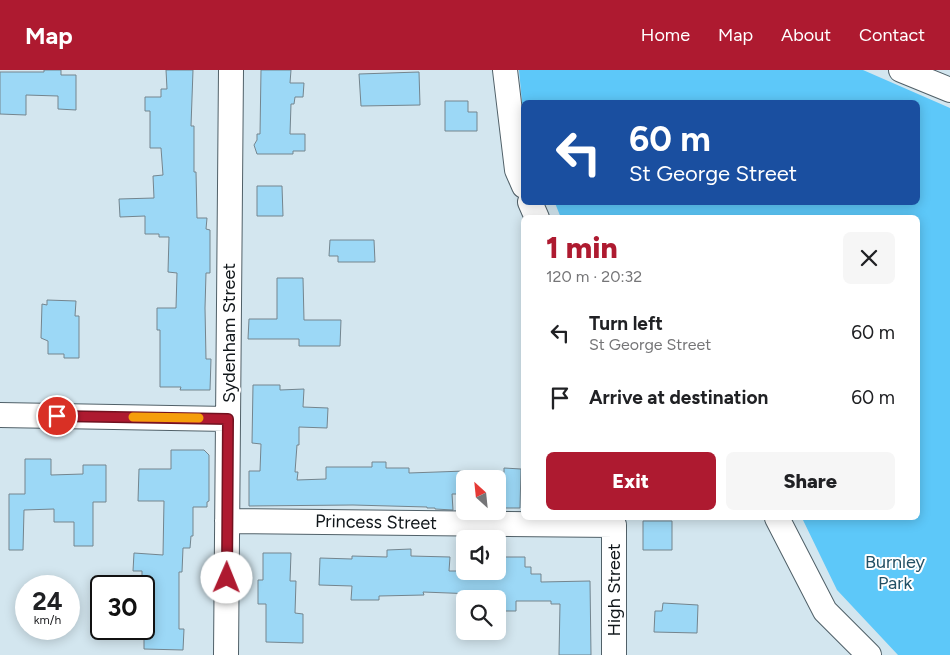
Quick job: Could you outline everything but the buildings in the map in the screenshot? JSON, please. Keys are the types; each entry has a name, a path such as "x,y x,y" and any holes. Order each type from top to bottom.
{"street":[{"name":"Sydenham Street","path":"226,655 231,70"},
{"path":"506,70 517,170 521,179"},
{"path":"901,70 950,90"},
{"path":"0,416 228,419"},
{"path":"778,520 825,611 869,655"},
{"name":"Princess Street","path":"227,521 614,525"},
{"name":"High Street","path":"614,525 614,655"}],"green space":[{"name":"Burnley Park","path":"519,70 863,70 950,108 950,655 898,655 837,590 803,520 920,520 920,215 560,215 556,205 920,205 920,100 522,100"}],"slow traffic":[{"path":"133,417 199,418"}],"route":[{"path":"57,416 228,419 227,578"}]}
